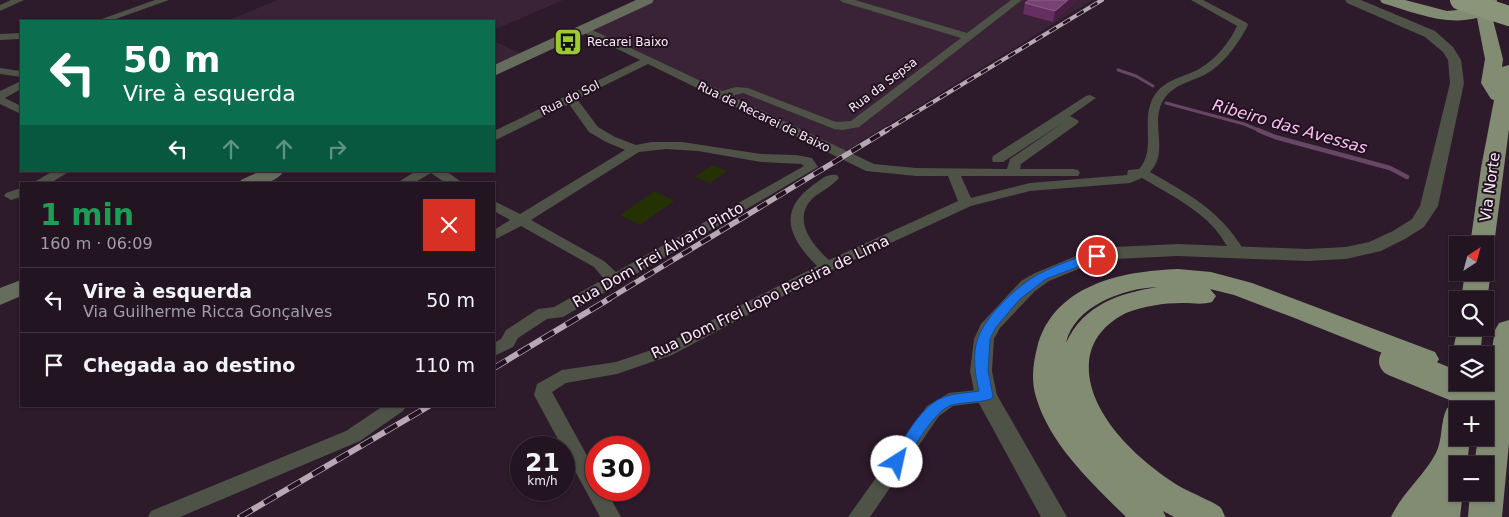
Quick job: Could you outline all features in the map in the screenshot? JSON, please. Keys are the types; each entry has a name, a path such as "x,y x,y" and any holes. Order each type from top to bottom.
{"highway":[{"path":"1388,0 1425,12 1451,17 1465,17 1487,5"},
{"path":"1460,0 1509,16"},
{"path":"1487,5 1485,20 1494,59 1490,83 1503,101"},
{"name":"Via Norte","path":"1483,236 1509,70"},
{"path":"1149,517 1089,459 1064,422 1051,397 1047,370 1049,346 1056,331 1076,307 1102,291 1115,286 1147,279 1202,279 1264,296 1395,354 1501,393"},
{"path":"1208,517 1162,492 1134,472 1110,447 1083,404 1075,385 1075,359 1084,333 1095,320 1109,310 1126,303 1179,294 1198,295 1254,308 1395,354 1449,369"},
{"path":"1485,517 1487,488 1509,330"},
{"path":"1452,456 1454,446"},
{"path":"1408,517 1449,460"},
{"path":"1443,517 1449,476"}],"main road":[{"path":"495,71 647,0"},
{"path":"252,182 273,172"},
{"path":"0,297 20,287"}],"street":[{"path":"0,8 19,0"},
{"path":"133,0 144,6"},
{"path":"104,20 164,0"},
{"path":"845,0 969,37"},
{"name":"Rua da Sepsa","path":"720,96 736,90 744,90 834,125 855,124 1017,0"},
{"path":"1142,173 1150,164 1155,146 1153,120 1156,103 1166,89 1176,81 1204,71 1223,53 1243,25 1196,0"},
{"path":"1340,0 1342,6 1348,10 1421,35 1447,50"},
{"path":"1054,517 986,396 981,371 984,339 987,332 991,324 1016,297 1042,277 1083,260 1114,252 1178,250 1307,255 1346,253 1374,247 1399,236 1418,223 1428,206 1457,83 1458,67 1454,57 1430,34 1351,0"},
{"name":"Rua de Recarei de Baixo","path":"584,29 646,61 871,168 916,172 953,172"},
{"path":"0,37 20,36"},
{"name":"Rua do Sol","path":"495,135 646,61"},
{"path":"0,71 20,74"},
{"path":"0,96 20,85"},
{"path":"568,98 581,108 589,125 603,135 635,149"},
{"path":"998,159 1090,98"},
{"path":"0,100 20,110"},
{"path":"1013,173 1015,162 1073,122 1061,117"},
{"path":"1025,140 1037,146"},
{"name":"Rua Dom Frei Álvaro Pinto","path":"495,349 506,343 512,334 544,314 557,313 811,167 807,161 798,158 764,159 671,144 649,145 635,149"},
{"path":"495,235 635,149"},
{"path":"42,182 62,172"},
{"path":"406,182 424,172"},
{"path":"438,172 454,182"},
{"path":"966,203 953,172 1142,173 1212,217 1224,228 1238,252"},
{"name":"Rua Dom Frei Lopo Pereira de Lima","path":"611,517 543,396 543,389 562,377 617,368 666,351 827,267 966,203 1030,186 1130,180 1142,173"},
{"path":"827,267 815,256 801,235 796,221 796,210 803,200 832,178"},
{"path":"495,206 598,264 614,280"},
{"path":"858,517 933,411 949,400 986,396"},
{"path":"158,517 346,439 396,407"}],"shaded area":[{"path":"277,0 563,0 495,30 495,20 229,20"},
{"path":"657,0 1093,0 845,151 592,30"},
{"path":"495,41 520,53 495,65"}],"green space":[{"path":"712,165 727,171 710,183 695,177"},
{"path":"655,191 674,201 640,225 620,215"}],"building":[{"path":"1029,0 1068,0 1055,11 1025,3"}],"waterway":[{"name":"Ribeiro das Avessas","path":"1118,70 1136,76 1153,86"},
{"name":"Ribeiro das Avessas","path":"1166,103 1244,124 1261,131"},
{"name":"Ribeiro das Avessas","path":"1258,130 1275,137 1390,168 1407,177"}],"railway":[{"path":"885,131 1102,0"},
{"path":"607,300 887,130"},
{"path":"495,367 609,299"},
{"path":"240,517 427,407"}],"place":[{"name":"Recarei Baixo","path":"568,42"}],"route":[{"path":"897,462 926,420 940,405 949,400 986,396 981,371 984,339 991,324 1000,313 1028,286 1042,277 1097,256"}]}
